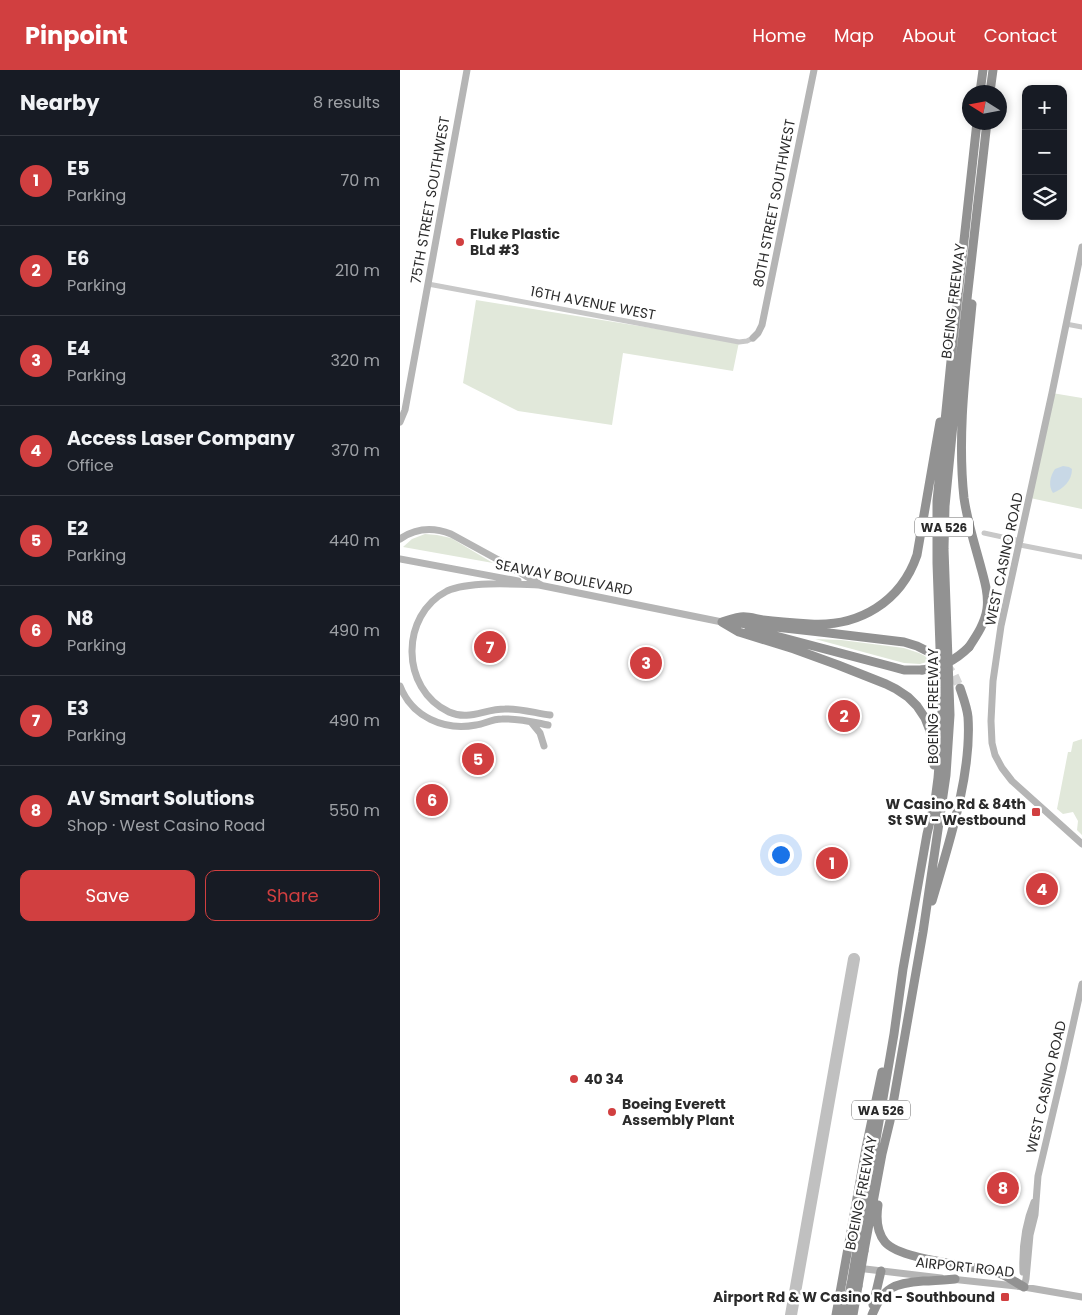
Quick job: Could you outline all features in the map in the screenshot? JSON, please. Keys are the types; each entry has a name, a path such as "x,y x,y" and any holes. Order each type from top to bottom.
{"highway":[{"path":"981,85 983,70"},
{"path":"991,85 992,70"},
{"name":"BOEING FREEWAY","path":"845,1315 854,1285 860,1250 903,969 935,801 940,756 942,675 937,563 937,510 976,130"},
{"path":"722,622 915,671 939,667 950,662 958,657 978,635 987,610 986,583 967,515 964,498 962,448 963,409 986,130"},
{"name":"BOEING FREEWAY","path":"860,1250 890,1121 923,932 943,800 949,738 944,549 946,480 986,130"},
{"path":"722,622 742,616 762,620 812,624 844,621 857,618 875,609 900,588 913,567 917,555 953,341"},
{"path":"722,622 904,642 931,653"},
{"path":"722,622 739,632 794,649 886,684 908,697 917,706 925,718 930,731 934,756 928,834"},
{"path":"923,932 945,857 966,765 968,716 960,688"},
{"path":"836,1315 866,1148 903,969"},
{"path":"890,1121 877,1216 880,1235 886,1243 901,1253 998,1273 1024,1287"},
{"path":"871,1315 881,1271"},
{"path":"871,1315 884,1293 898,1284 954,1279"},
{"name":"BOEING FREEWAY","path":"853,1315 854,1285"}],"street":[{"name":"75TH STREET SOUTHWEST","path":"400,422 405,410 467,70"},
{"name":"80TH STREET SOUTHWEST","path":"753,338 762,325 814,70"},
{"name":"WEST CASINO ROAD","path":"1082,247 994,665 991,711 992,743 995,755 1002,768 1012,781 1082,844"},
{"name":"16TH AVENUE WEST","path":"428,284 739,342 753,338"},
{"path":"1066,324 1082,327"},
{"path":"400,539 418,531 443,531 541,585"},
{"path":"984,533 1082,557"},
{"name":"SEAWAY BOULEVARD","path":"401,559 722,622"},
{"path":"541,585 483,585 457,588 441,594 417,618 410,640 409,656 414,675 422,690 434,703 448,712 471,716 504,708 550,715"},
{"path":"400,686 405,698 416,710 428,719 442,724 462,727 513,718 548,725"},
{"path":"531,722 540,733 544,746"},
{"name":"WEST CASINO ROAD","path":"1024,1287 1030,1235 1035,1214 1038,1176 1082,984"},
{"name":"AIRPORT ROAD","path":"844,1266 1024,1287 1082,1297"}],"shaded area":[{"path":"476,300 739,342 733,371 623,353 612,425 518,411 463,383"},
{"path":"1052,393 1082,398 1082,509 1030,498"},
{"path":"425,534 451,538 493,563 403,547 412,539"},
{"path":"815,639 841,640 904,648 933,660 920,664 904,663"},
{"path":"1082,739 1082,835 1077,830 1078,821 1073,812 1063,814 1057,809 1068,752 1071,752 1073,742"}],"water":[{"path":"1063,466 1072,469 1072,473 1069,481 1053,493 1050,484 1052,475 1055,469"}],"taxiway":[{"path":"791,1315 854,959"}],"tunnel":[{"path":"946,665 954,675 960,688"}],"place":[{"name":"Fluke Plastic BLd #3","path":"460,242"},
{"name":"E3","path":"490,647"},
{"name":"E4","path":"646,663"},
{"name":"E6","path":"844,716"},
{"name":"E2","path":"478,759"},
{"name":"N8","path":"432,800"},
{"name":"W Casino Rd & 84th St SW - Westbound","path":"1036,812"},
{"name":"E5","path":"832,863"},
{"name":"Access Laser Company","path":"1042,889"},
{"name":"40 34","path":"574,1079"},
{"name":"Boeing Everett Assembly Plant","path":"612,1112"},
{"name":"AV Smart Solutions","path":"1003,1188"},
{"name":"Airport Rd & W Casino Rd - Southbound","path":"1005,1297"}]}
